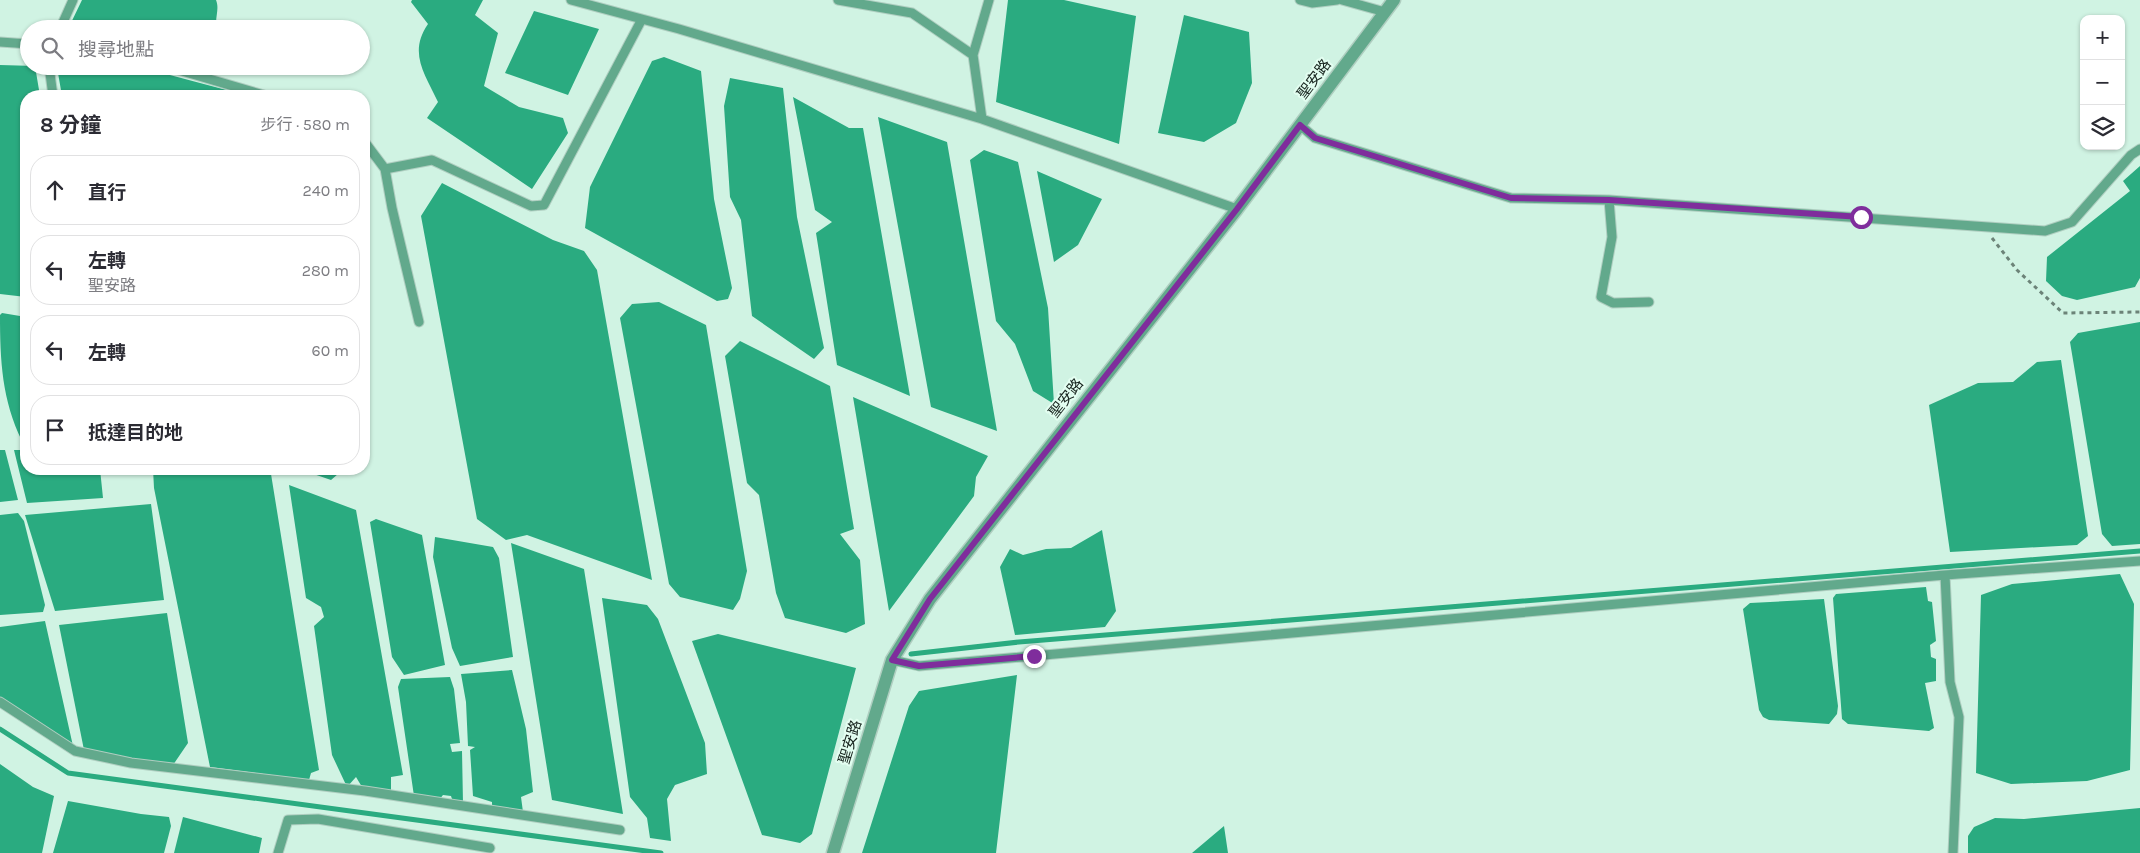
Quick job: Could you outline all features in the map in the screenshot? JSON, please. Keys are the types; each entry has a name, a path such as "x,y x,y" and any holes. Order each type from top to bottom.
{"street":[{"name":"聖安路","path":"833,853 892,660 930,599 1237,209 1394,0"}],"lane":[{"path":"64,20 73,0"},
{"path":"571,0 982,119 1237,209"},
{"path":"838,0 912,13 973,55"},
{"path":"982,119 973,55 989,0"},
{"path":"1300,0 1312,3 1337,0"},
{"path":"1342,0 1385,12"},
{"path":"385,169 432,160 531,206 544,205 642,19"},
{"path":"0,42 20,43"},
{"path":"51,75 52,90"},
{"path":"196,75 247,90"},
{"path":"1300,125 1315,138 1511,198 1609,200 2045,231 2072,222 2132,155 2140,149"},
{"path":"370,149 385,169 392,208 419,322"},
{"path":"1609,200 1612,237 1601,297 1613,303 1649,302"},
{"path":"892,660 919,666 1945,574 2140,561"},
{"path":"1945,574 1950,682 1959,716 1953,853"},
{"path":"0,702 75,751 131,763 365,791 620,830"},
{"path":"278,853 288,820 318,819 490,848"}],"path":[{"path":"1982,226 2017,270 2063,313 2140,312"}],"shaded area":[{"path":"82,0 216,0 217,7 216,20 72,20"},
{"path":"412,0 483,0 475,15 498,33 484,86 519,107 563,118 568,133 532,189 427,118 438,102 424,73 419,54 419,44 428,24 411,2"},
{"path":"1008,0 1064,0 1136,16 1119,144 996,102"},
{"path":"534,11 599,29 568,95 505,73"},
{"path":"1184,15 1249,32 1252,83 1236,123 1204,142 1158,133"},
{"path":"664,57 701,71 714,199 732,288 728,299 717,301 585,228 590,187 652,61"},
{"path":"0,65 20,66 20,75 36,75 39,90 20,90 20,296 0,294"},
{"path":"58,75 170,75 226,90 61,90"},
{"path":"730,78 783,88 797,217 824,348 814,359 752,316 741,220 730,197 724,106"},
{"path":"793,97 849,128 863,128 910,396 837,365 816,233 832,222 815,210"},
{"path":"878,117 947,142 997,431 931,407"},
{"path":"984,150 1018,162 1048,308 1054,404 1033,391 1015,344 996,321 970,160"},
{"path":"2140,166 2140,278 2135,287 2077,300 2062,296 2046,281 2047,257 2130,191 2123,181"},
{"path":"1037,171 1102,199 1078,245 1054,262"},
{"path":"442,183 553,240 584,251 597,270 652,580 527,535 506,540 477,519 421,216"},
{"path":"659,302 706,325 747,571 740,599 733,610 680,597 669,584 620,318 632,304"},
{"path":"2,313 20,316 20,437 6,395 2,364 0,315"},
{"path":"2140,322 2140,544 2112,546 2102,534 2070,342 2078,333"},
{"path":"740,341 830,386 854,529 840,534 860,560 865,624 846,633 785,618 776,593 759,495 747,483 725,356"},
{"path":"2061,360 2088,536 2077,545 1950,552 1929,405 1978,383 2013,382 2037,362"},
{"path":"853,397 988,456 976,477 974,496 889,611"},
{"path":"0,450 5,450 18,500 0,502"},
{"path":"14,450 20,450 20,474"},
{"path":"20,475 101,475 103,498 27,503"},
{"path":"153,475 271,475 319,770 311,773 309,780 210,767 154,488"},
{"path":"316,475 337,475 331,480"},
{"path":"289,485 356,510 403,775 391,777 391,792 362,787 356,777 347,787 332,755 314,626 324,617 321,607 306,598"},
{"path":"151,504 164,600 55,611 25,515"},
{"path":"18,513 24,521 45,605 43,612 0,615 0,515"},
{"path":"376,519 422,535 445,665 404,675 392,657 370,522"},
{"path":"1102,530 1116,611 1105,627 1015,635 1000,567 1010,549 1023,555 1046,549 1071,548"},
{"path":"435,537 493,547 499,558 513,657 460,666 452,648 433,557"},
{"path":"511,543 584,569 623,814 552,800"},
{"path":"2120,574 2134,604 2130,770 2087,781 2011,784 1976,773 1981,595 2012,584"},
{"path":"1926,587 1928,601 1932,602 1936,641 1930,645 1931,657 1936,659 1936,681 1925,683 1934,728 1929,731 1848,724 1842,719 1833,598 1836,594"},
{"path":"602,598 647,605 658,619 705,743 707,774 675,785 667,799 671,841 650,838 647,818 630,797"},
{"path":"1824,599 1838,706 1837,714 1829,724 1769,720 1763,717 1759,710 1743,609 1750,603"},
{"path":"167,613 188,743 173,765 85,755 59,625"},
{"path":"45,621 73,746 0,697 0,627"},
{"path":"718,634 856,668 812,834 800,843 762,835 692,641"},
{"path":"512,670 526,729 533,792 521,797 523,812 492,807 492,802 473,796 470,750 475,747 468,746 466,702 461,674"},
{"path":"1017,675 996,853 862,853 909,706 919,691"},
{"path":"450,677 454,689 460,743 450,744 452,752 462,751 463,803 453,802 451,796 443,795 439,800 414,796 398,687 401,679"},
{"path":"0,764 33,787 54,796 42,853 0,853"},
{"path":"68,801 169,817 171,826 164,853 53,853"},
{"path":"2140,808 2140,853 1968,853 1968,836 1974,827 1995,818 2024,819"},
{"path":"183,817 262,838 259,853 174,853"},
{"path":"1224,826 1228,853 1192,853"}],"waterway":[{"path":"911,654 1019,642 2140,551"},
{"path":"0,729 68,773 661,853"}],"route":[{"path":"1034,656 919,666 892,660 930,599 1237,209 1300,125 1315,138 1511,198 1609,200 1861,217"}]}
